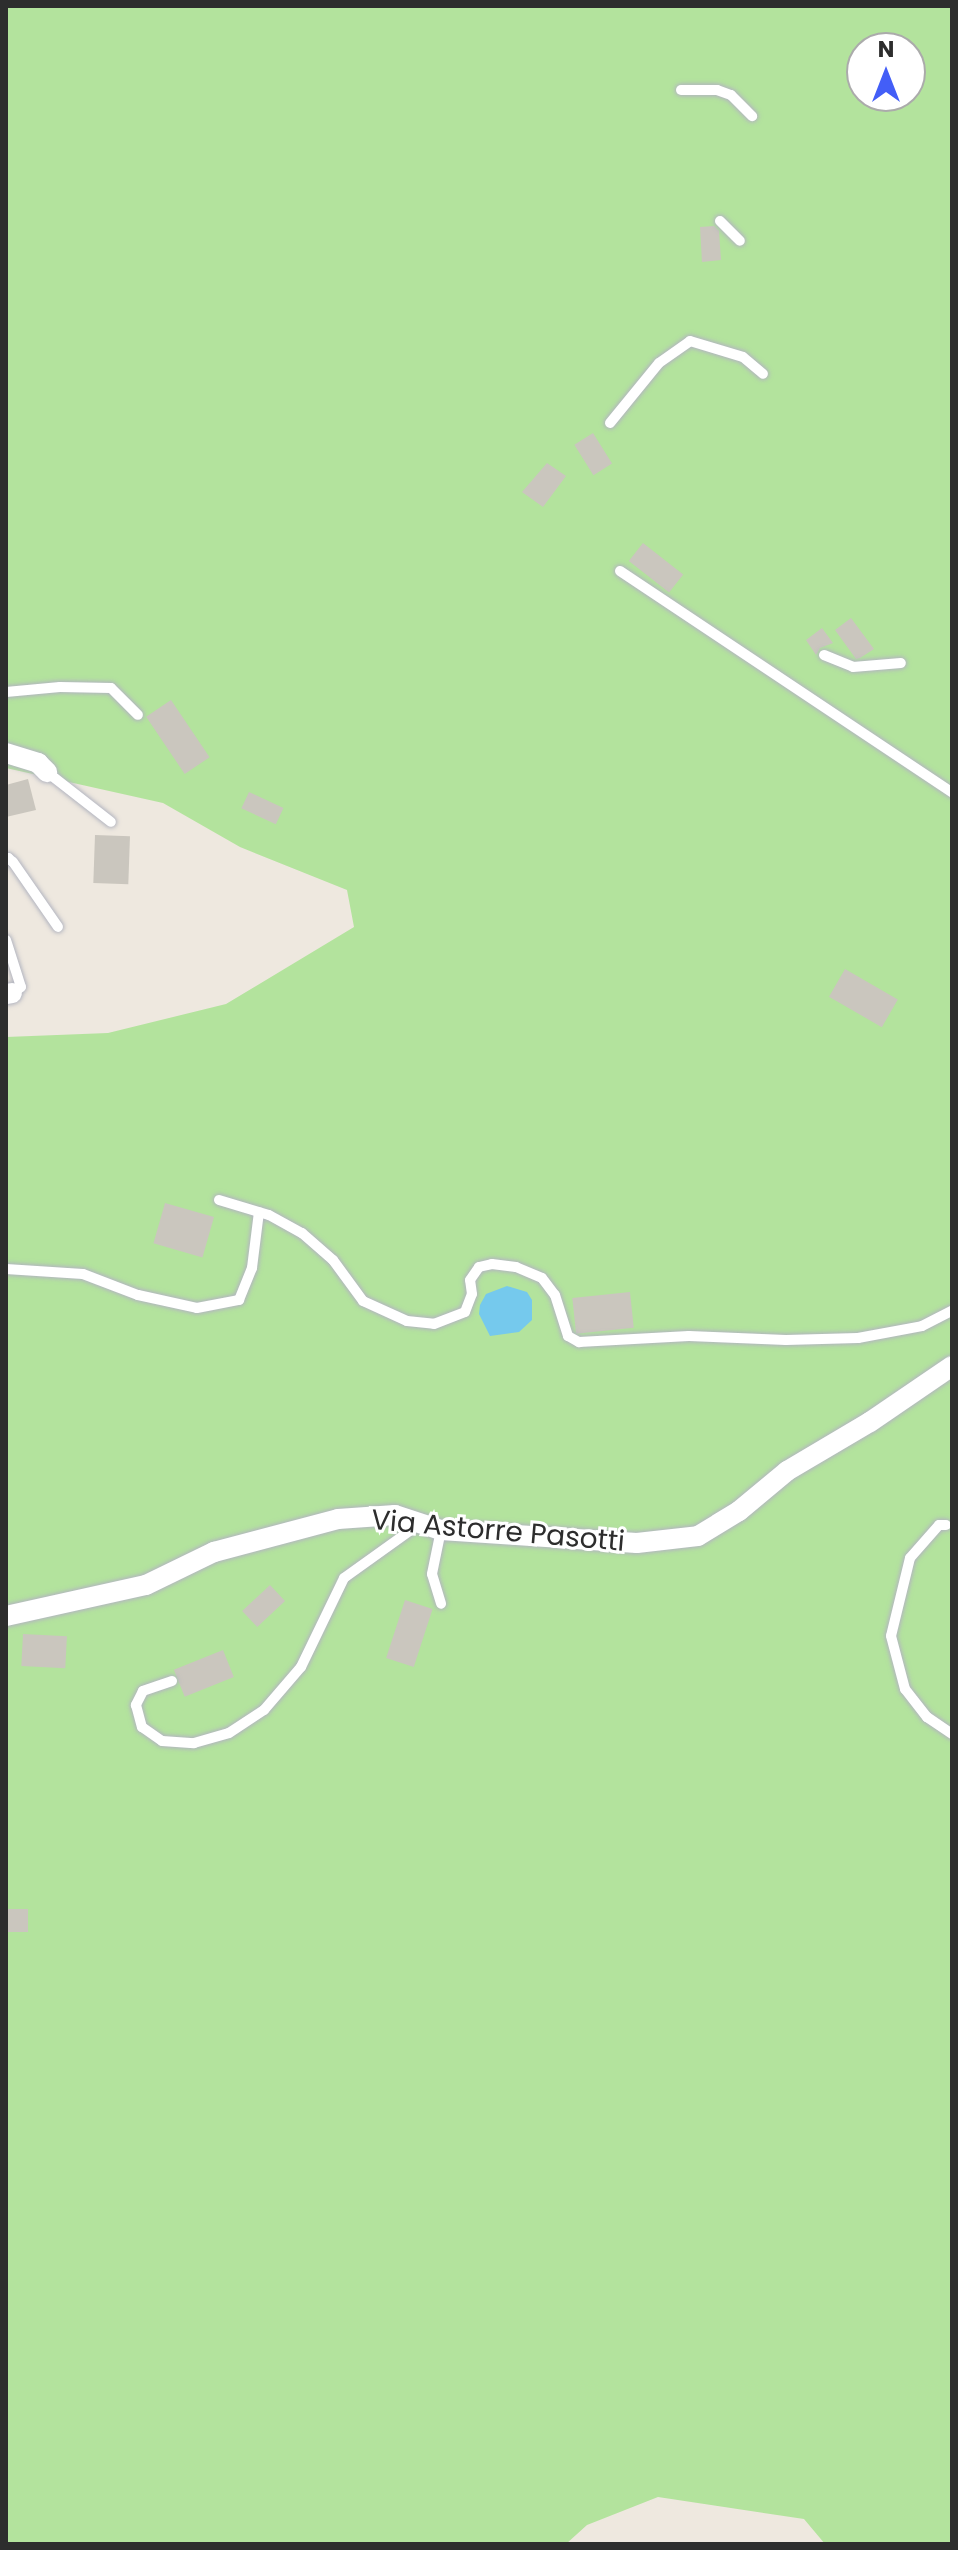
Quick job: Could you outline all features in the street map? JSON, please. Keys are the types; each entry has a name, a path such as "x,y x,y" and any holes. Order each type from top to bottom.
{"street":[{"path":"6,753 38,763 47,772"},
{"name":"Via Astorre Pasotti","path":"6,1616 146,1585 214,1552 338,1519 395,1515 441,1530 637,1543 698,1536 739,1511 787,1471 870,1422 952,1366"}],"lane":[{"path":"681,90 717,90 731,95 752,116"},
{"path":"720,221 740,241"},
{"path":"610,423 659,363 690,341 743,357 763,374"},
{"path":"620,571 952,792"},
{"path":"824,655 853,667 901,663"},
{"path":"6,692 60,687 111,688 138,715"},
{"path":"47,772 111,822"},
{"path":"6,860 8,858 13,862 58,927"},
{"path":"6,940 21,987 9,994"},
{"path":"219,1200 259,1212 302,1233 327,1254 363,1301 407,1321 434,1324 465,1312 472,1294 470,1280 479,1267 492,1264 516,1267 542,1278 555,1295 568,1336 579,1342 689,1336 786,1340 858,1338 922,1326 952,1311"},
{"path":"6,1269 83,1274 138,1295 197,1308 239,1300 252,1268 259,1212"},
{"path":"172,1681 143,1691 136,1705 142,1727 162,1741 194,1743 229,1733 264,1710 301,1667 344,1578 420,1524"},
{"path":"946,1525 939,1525 910,1558 891,1636 905,1689 927,1717 952,1734"},
{"path":"441,1530 432,1574 441,1604"}],"green space":[{"path":"6,6 952,6 952,2544 825,2544 804,2519 658,2497 587,2525 566,2544 6,2544 6,1037 108,1033 226,1004 354,927 347,890 240,847 163,803 6,768"}],"water":[{"path":"507,1286 527,1292 532,1300 532,1320 519,1332 490,1336 479,1314 480,1305 486,1294"}],"building":[{"path":"714,226 719,231 721,260 702,262 700,227"},
{"path":"593,433 612,464 593,475 574,445"},
{"path":"547,463 566,476 543,507 522,492"},
{"path":"643,543 683,574 669,593 629,561"},
{"path":"851,618 874,649 856,659 835,630"},
{"path":"822,628 833,643 820,648 816,655 806,640"},
{"path":"171,700 210,757 185,774 146,717"},
{"path":"28,779 36,810 6,817 6,785"},
{"path":"249,792 283,808 276,824 241,808"},
{"path":"95,835 130,836 128,884 93,883"},
{"path":"845,969 898,999 882,1027 829,997"},
{"path":"165,1203 214,1217 202,1257 153,1243"},
{"path":"630,1292 634,1328 576,1334 572,1298"},
{"path":"270,1585 285,1601 257,1627 242,1611"},
{"path":"405,1600 433,1609 414,1667 386,1658"},
{"path":"23,1634 67,1636 65,1668 21,1666"},
{"path":"223,1650 234,1677 185,1697 174,1670"},
{"path":"6,1909 28,1909 28,1932 6,1932"}]}
